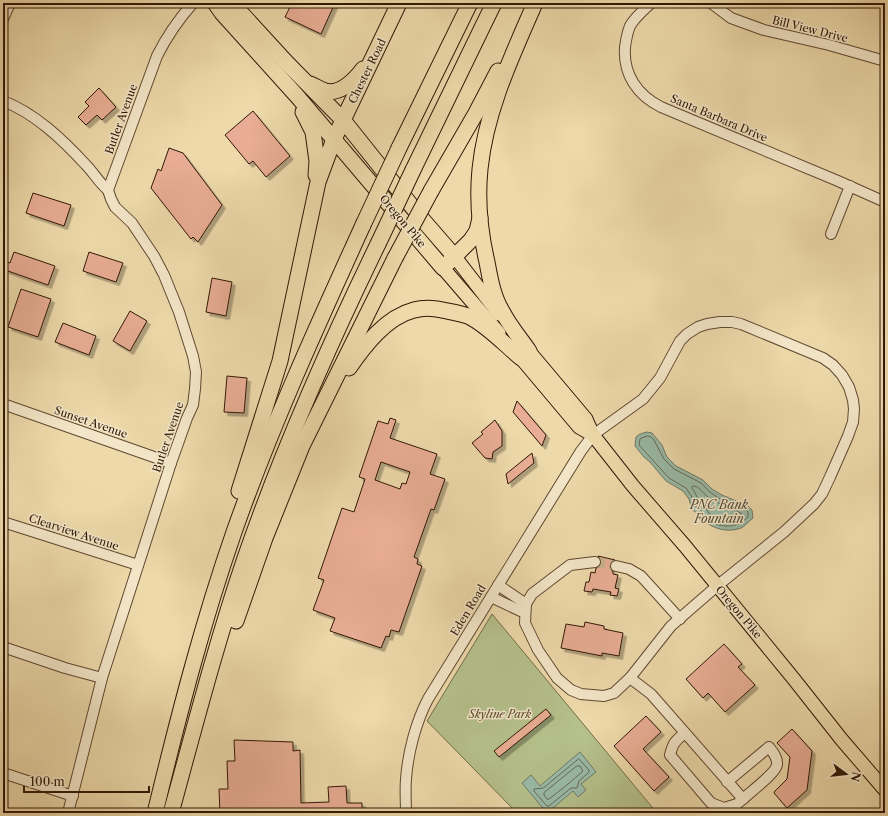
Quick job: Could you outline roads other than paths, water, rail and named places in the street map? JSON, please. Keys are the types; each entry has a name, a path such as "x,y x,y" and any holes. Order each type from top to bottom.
{"highway":[{"name":"Oregon Pike","path":"215,3 227,19 334,139 443,268"},
{"name":"Oregon Pike","path":"232,3 304,81 344,120 422,219 455,257"},
{"name":"Chester Road","path":"314,195 327,155 334,139 398,3"},
{"path":"215,587 244,504 278,417 363,225 470,3"},
{"path":"171,813 205,687 244,561 293,433 338,327 494,3"},
{"path":"176,813 251,577 302,446 395,258 431,191 476,113 534,3"},
{"path":"525,354 501,310 491,282 484,250 480,218 480,169 489,120 504,76 534,3"},
{"path":"304,81 326,91 334,91 342,88 358,76 383,36"},
{"path":"155,813 187,686 215,587 229,524 280,361 294,297 314,195 317,161 313,132 297,96"},
{"path":"443,268 474,236 477,231 480,218"},
{"path":"302,446 337,386 358,355 387,324 414,310 438,309 468,316 525,354"}],"main road":[{"name":"Oregon Pike","path":"455,257 579,427 593,435 633,486 685,546 785,667 842,740 885,790"},
{"name":"Oregon Pike","path":"443,268 525,354"}],"street":[{"path":"3,19 10,3"},
{"name":"Butler Avenue","path":"68,813 102,678 171,463 193,405 196,372 193,356 179,312 164,275 154,256 132,223 115,208 108,190 157,56 164,41 175,24 193,3"},
{"name":"Santa Barbara Drive","path":"651,3 630,26 626,39 625,52 626,63 631,80 647,99 661,107 704,126 850,186 885,202"},
{"name":"Bill View Drive","path":"711,3 731,18 764,30 829,45 885,61"},
{"path":"3,101 28,114 62,141 95,174 101,185 108,190"},
{"path":"831,234 850,186"},
{"name":"Eden Road","path":"406,813 407,768 424,707 574,461 593,435 643,399 660,378 680,341 698,326 720,322 732,322 741,324 817,355 828,361 838,370 849,387 853,400 853,422 822,494 814,504 784,532 717,586 671,626 630,678 614,692 604,696 581,694 571,690 557,678 546,664 525,623 526,609"},
{"name":"Sunset Avenue","path":"3,404 171,463"},
{"name":"Clearview Avenue","path":"3,522 138,565"},
{"path":"526,609 532,594 570,565 595,562"},
{"path":"616,566 629,569 641,576 680,619"},
{"path":"498,585 526,609"},
{"path":"491,597 526,609"},
{"path":"3,648 102,678"},
{"path":"630,678 651,694 743,799"},
{"path":"685,733 672,745 670,755 711,803 724,808 737,804 774,771 777,764 775,755 769,747 727,782"},
{"path":"3,773 72,796"}],"water":[{"name":"PNC Bank Fountain","path":"647,432 652,433 662,445 667,457 676,466 703,480 712,489 722,495 748,506 752,510 753,518 741,528 731,530 716,528 703,520 692,510 689,499 683,491 666,481 635,446 636,437"},
{"path":"580,752 596,772 581,784 586,790 578,797 573,791 547,813 522,783 531,775 540,786"}],"tunnel":[{"path":"595,562 616,566"}],"park label":[{"name":"Skyline Park","path":"500,714"}]}
